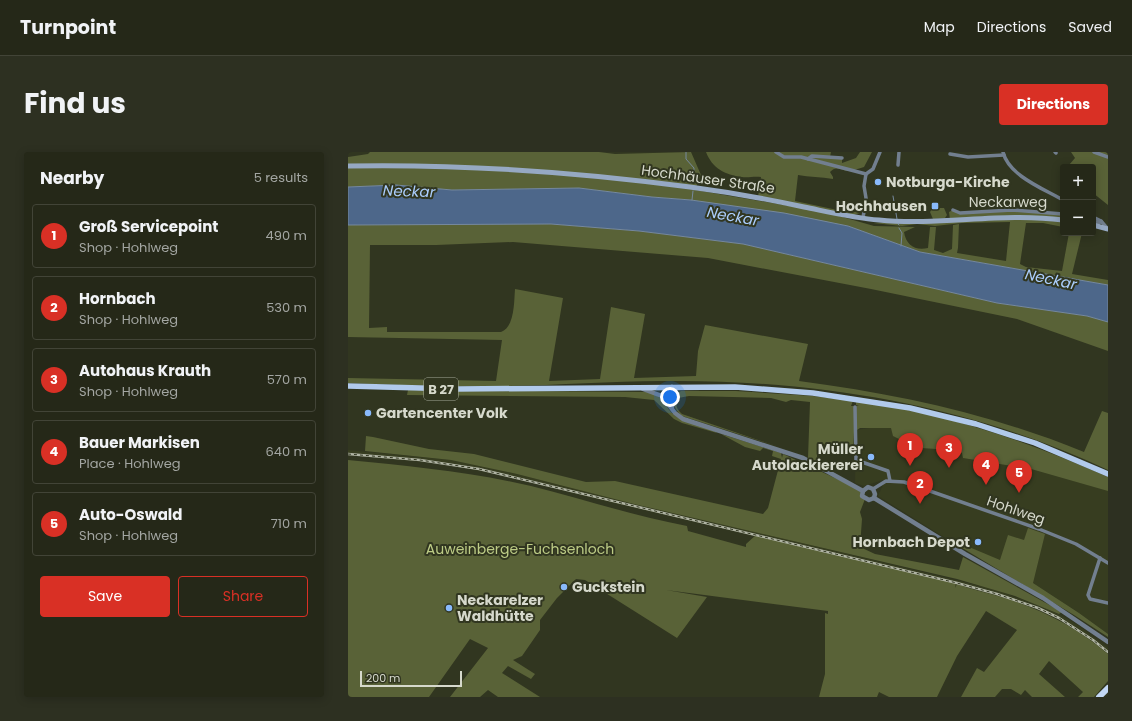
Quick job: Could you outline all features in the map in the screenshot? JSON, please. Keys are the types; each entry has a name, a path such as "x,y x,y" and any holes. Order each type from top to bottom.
{"highway":[{"path":"1099,697 1108,688"}],"main road":[{"name":"Hochhäuser Straße","path":"348,166 423,166 508,169 592,176 691,187 863,218 894,221 928,221 997,217 1026,217 1060,220"},
{"path":"1096,227 1108,229"},
{"name":"B 27","path":"348,386 456,389 672,387 735,388 834,395 881,402 937,414 996,430 1041,445 1108,474"}],"street":[{"path":"776,152 784,157 808,159 866,174"},
{"path":"863,218 866,198 864,186 866,174 873,169 880,152"},
{"path":"898,165 899,152"},
{"path":"1094,152 1108,158"},
{"path":"950,154 974,157 1004,154 1023,178 1060,198"},
{"path":"808,159 812,156 842,158"},
{"name":"Neckarweg","path":"953,210 960,213 1012,210 1060,214"},
{"path":"1096,218 1101,221 1108,229"},
{"path":"1096,222 1099,223 1101,221"},
{"path":"668,403 667,393 672,387"},
{"path":"672,387 672,407"},
{"path":"639,388 657,393 672,407 675,413 683,419 803,458 863,491"},
{"path":"855,406 856,460 888,471 890,481 878,485 873,489 866,488 863,491"},
{"name":"Hohlweg","path":"890,481 904,482 1039,529 1076,544 1108,563"},
{"path":"873,489 875,492 874,498"},
{"path":"863,491 862,496 865,499 869,500 874,498 965,554 1043,598 1108,642"},
{"path":"1100,558 1088,595 1090,599 1108,603"}],"shaded area":[{"path":"875,427 891,428 901,440 920,440 920,448 952,450 963,453 964,458 1031,469 1106,490 1108,485 1108,634 1033,583 947,539 878,496 883,485 883,480 864,486 855,483 856,430"},
{"path":"348,450 451,460 483,466 997,590 1059,614 1079,626 1108,648 1108,654 1069,625 1037,609 956,583 601,500 502,475 438,463 348,455"}],"green space":[{"path":"370,152 599,152 615,154 691,152 701,175 695,190 825,212 874,226 915,227 904,232 909,244 919,249 928,248 930,227 936,227 934,250 943,253 952,249 953,225 959,224 957,253 1006,261 1010,222 962,223 935,226 917,224 902,226 873,223 950,220 949,212 953,210 960,213 1012,210 1060,214 1060,226 1043,223 1026,223 1020,264 1026,267 1062,271 1068,236 1081,236 1072,274 1108,280 1108,285 920,252 848,226 691,200 579,188 452,190 396,185 348,187 348,157 368,154"},
{"path":"706,152 831,152 830,157 842,158 842,163 856,158 860,152 872,152 864,167 851,171 837,168 830,172 833,179 798,175 795,201 852,213 857,211 860,213 853,215 758,197 761,177 742,177 720,170 712,162"},
{"path":"1071,152 1108,152 1108,205 1096,195 1096,164 1070,164 1075,158"},
{"path":"933,208 944,208 947,215 945,218 933,219 930,212"},
{"path":"482,223 551,224 639,231 743,244 997,303 1087,316 1108,322 1108,351 1017,319 708,258 513,242 436,245 370,245 369,328 387,327 387,332 501,332 509,325 513,313 515,289 563,298 549,381 600,379 611,307 645,314 634,378 696,376 698,351 705,325 808,344 799,381 872,392 944,407 1014,427 1084,452 1102,411 1108,413 1108,470 1056,447 1002,428 891,400 834,391 777,385 662,381 477,386 422,386 348,383 348,378 496,381 502,340 348,337 348,225"},
{"path":"408,390 647,392 659,397 669,410 677,417 713,430 717,433 682,423 674,419 654,400 625,397 407,395"},
{"path":"681,391 736,391 813,396 853,401 851,406 859,406 856,405 856,401 921,413 1016,440 1078,464 1108,477 1108,491 1031,469 963,458 962,453 952,450 920,448 920,440 901,440 893,436 891,428 860,428 854,432 853,454 820,443 817,444 817,462 808,458 810,402 791,400 786,402 771,398 689,396 678,398 678,410 682,414 779,447 682,416 677,411 673,400 675,394"},
{"path":"721,434 781,453 782,458 783,454 863,491 865,499 860,512 862,519 860,547 875,554 959,570 963,557 1062,612 1059,614 1015,596 957,579 634,504 517,474 451,460 365,451 366,436 373,437 429,449 474,454 586,482 615,481 763,514 768,508 781,459 772,456 773,451 763,448 760,451 745,447"},
{"name":"Auweinberge-Fuchsenloch","path":"348,460 440,470 508,481 687,526 688,531 746,547 746,544 756,535 956,583 955,588 957,584 1028,606 1056,619 1083,635 1108,654 1108,681 1094,697 1078,697 1083,692 1049,661 1039,674 1065,697 1032,697 1025,690 1021,695 1011,689 1002,689 995,697 961,697 977,668 984,672 1017,630 986,611 957,656 937,697 889,697 879,692 877,697 819,697 825,674 825,613 828,614 828,611 666,590 707,597 677,638 585,580 576,579 557,598 540,620 540,630 522,656 513,660 535,674 531,679 508,666 502,673 540,697 498,697 488,690 480,697 450,697 488,648 470,639 429,697 348,697"},
{"path":"1028,528 1045,534 1033,583 1079,613 1108,634 1108,637 949,540 950,539 1000,560 1008,535 1024,540"}],"water":[{"name":"Neckar","path":"396,185 452,190 579,188 691,200 784,213 848,226 920,252 1108,285 1108,322 1087,316 997,303 743,244 639,231 551,224 348,225 348,187"}],"waterway":[{"path":"686,152 686,159 694,168 693,181"},
{"path":"692,200 693,191"},
{"path":"893,196 897,219"},
{"path":"899,228 902,233 901,246"}],"railway":[{"path":"348,454 420,460 479,469 957,583 997,594 1038,608 1059,618 1093,640 1108,652"}],"place":[{"name":"Notburga-Kirche","path":"878,182"},
{"name":"Hochhausen","path":"935,206"},
{"name":"Gartencenter Volk","path":"368,413"},
{"name":"Müller Autolackiererei","path":"871,457"},
{"name":"Groß Servicepoint","path":"910,466"},
{"name":"Autohaus Krauth","path":"949,468"},
{"name":"Bauer Markisen","path":"986,485"},
{"name":"Auto-Oswald","path":"1019,493"},
{"name":"Hornbach","path":"920,504"},
{"name":"Hornbach Depot","path":"978,542"},
{"name":"Guckstein","path":"564,587"},
{"name":"Neckarelzer Waldhütte","path":"449,608"}]}
